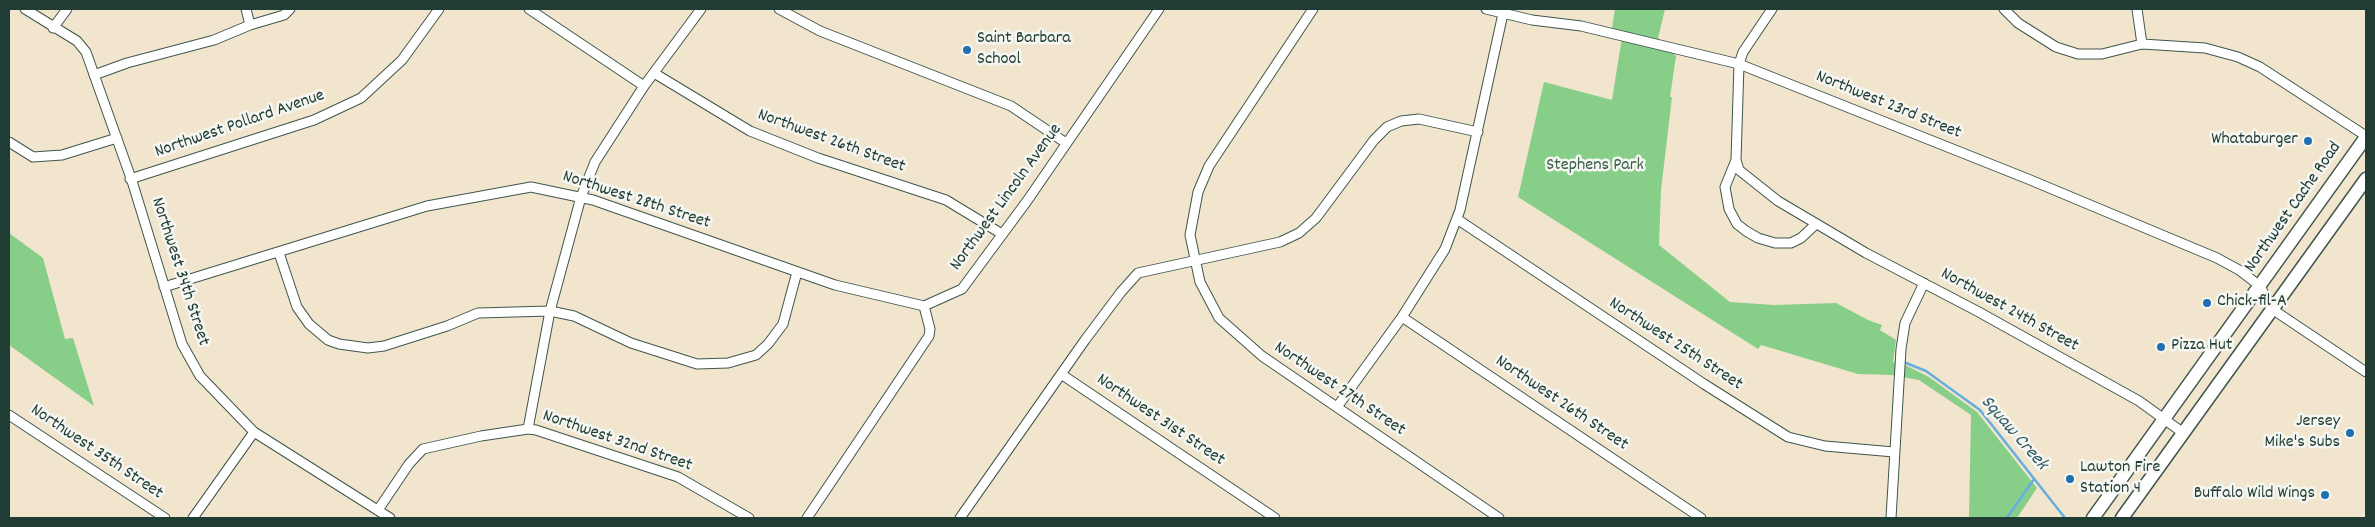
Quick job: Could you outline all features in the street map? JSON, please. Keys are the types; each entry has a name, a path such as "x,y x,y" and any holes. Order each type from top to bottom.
{"main road":[{"name":"Northwest Cache Road","path":"2093,518 2366,136"},
{"path":"2122,518 2182,432 2366,179"}],"street":[{"name":"Northwest 34th Street","path":"25,9 77,41 86,52 130,179 182,344 200,376 254,432 390,518"},
{"path":"54,28 67,9"},
{"path":"246,9 250,25"},
{"path":"94,75 127,63 214,40 250,25 284,15 290,9"},
{"name":"Northwest Pollard Avenue","path":"130,179 314,120 361,98 402,60 439,9"},
{"path":"529,9 644,86"},
{"path":"528,429 550,311 581,197 595,162 644,86 701,9"},
{"path":"779,9 820,32 1011,106 1066,143"},
{"name":"Northwest Lincoln Avenue","path":"924,306 962,288 1002,234 1159,9"},
{"name":"Northwest 27th Street","path":"1313,9 1209,166 1198,192 1190,235 1200,282 1219,318 1262,356 1499,518"},
{"name":"Northwest 23rd Street","path":"1486,9 1503,11 1532,20 1581,26 1739,64 2028,179 2217,258 2239,270 2260,286"},
{"path":"1772,9 1743,52 1739,64 1736,160 1726,187 1729,209 1736,224 1758,238 1775,243 1791,243 1801,238 1816,224"},
{"path":"2004,9 2018,23 2056,47 2078,54 2102,54 2142,44 2205,48 2238,57 2260,67 2366,136"},
{"path":"2137,9 2142,44"},
{"path":"1337,407 1402,316 1444,249 1457,219 1478,132 1503,11"},
{"name":"Northwest 26th Street","path":"654,73 750,131 818,158 946,200 1002,234"},
{"path":"960,518 1060,374 1120,292 1138,273 1280,242 1299,233 1316,218 1374,140 1387,128 1401,121 1419,119 1478,132"},
{"path":"9,142 34,158 62,155 116,138"},
{"name":"Northwest 24th Street","path":"1736,160 1739,170 1778,201 1816,224 2164,417 2182,432"},
{"name":"Northwest 28th Street","path":"164,287 427,206 531,188 581,197 835,285 924,306"},
{"name":"Northwest 25th Street","path":"1457,219 1680,368 1788,437 1826,446 1894,452"},
{"path":"279,253 297,307 309,324 328,340 339,344 368,348 384,346 447,326 478,313 550,311 574,316 631,343 697,364 728,363 756,355 768,344 783,324 797,272"},
{"path":"1891,518 1901,349 1905,322 1924,283"},
{"path":"2260,286 2272,309 2366,372"},
{"path":"807,518 929,336 930,329 924,306"},
{"name":"Northwest 26th Street","path":"1402,316 1701,518"},
{"name":"Northwest 31st Street","path":"1060,374 1275,518"},
{"name":"Northwest 35th Street","path":"9,415 165,518"},
{"name":"Northwest 32nd Street","path":"378,510 409,464 423,450 481,436 528,429 678,476 749,518"},
{"path":"193,518 254,432"}],"green space":[{"name":"Stephens Park","path":"1615,9 1665,9 1658,38 1676,56 1661,190 1659,245 1730,302 1774,305 1836,303 1868,320 1882,325 1880,330 1896,340 1893,362 1905,365 1929,377 1977,412 2037,488 2017,518 1969,518 1971,415 1919,380 1892,375 1858,374 1761,345 1758,349 1518,197 1544,82 1612,100 1623,31 1612,28"},
{"path":"9,233 43,258 65,339 73,338 94,406 9,345"}],"waterway":[{"name":"Squaw Creek","path":"1906,363 1926,371 1980,410 2065,518"},
{"path":"2007,518 2034,479"}],"place":[{"name":"Saint Barbara School","path":"967,50"},
{"name":"Whataburger","path":"2308,141"},
{"name":"Chick-fil-A","path":"2207,303"},
{"name":"Pizza Hut","path":"2161,347"},
{"name":"Jersey Mike's Subs","path":"2350,433"},
{"name":"Lawton Fire Station 4","path":"2070,479"},
{"name":"Buffalo Wild Wings","path":"2325,495"}]}
